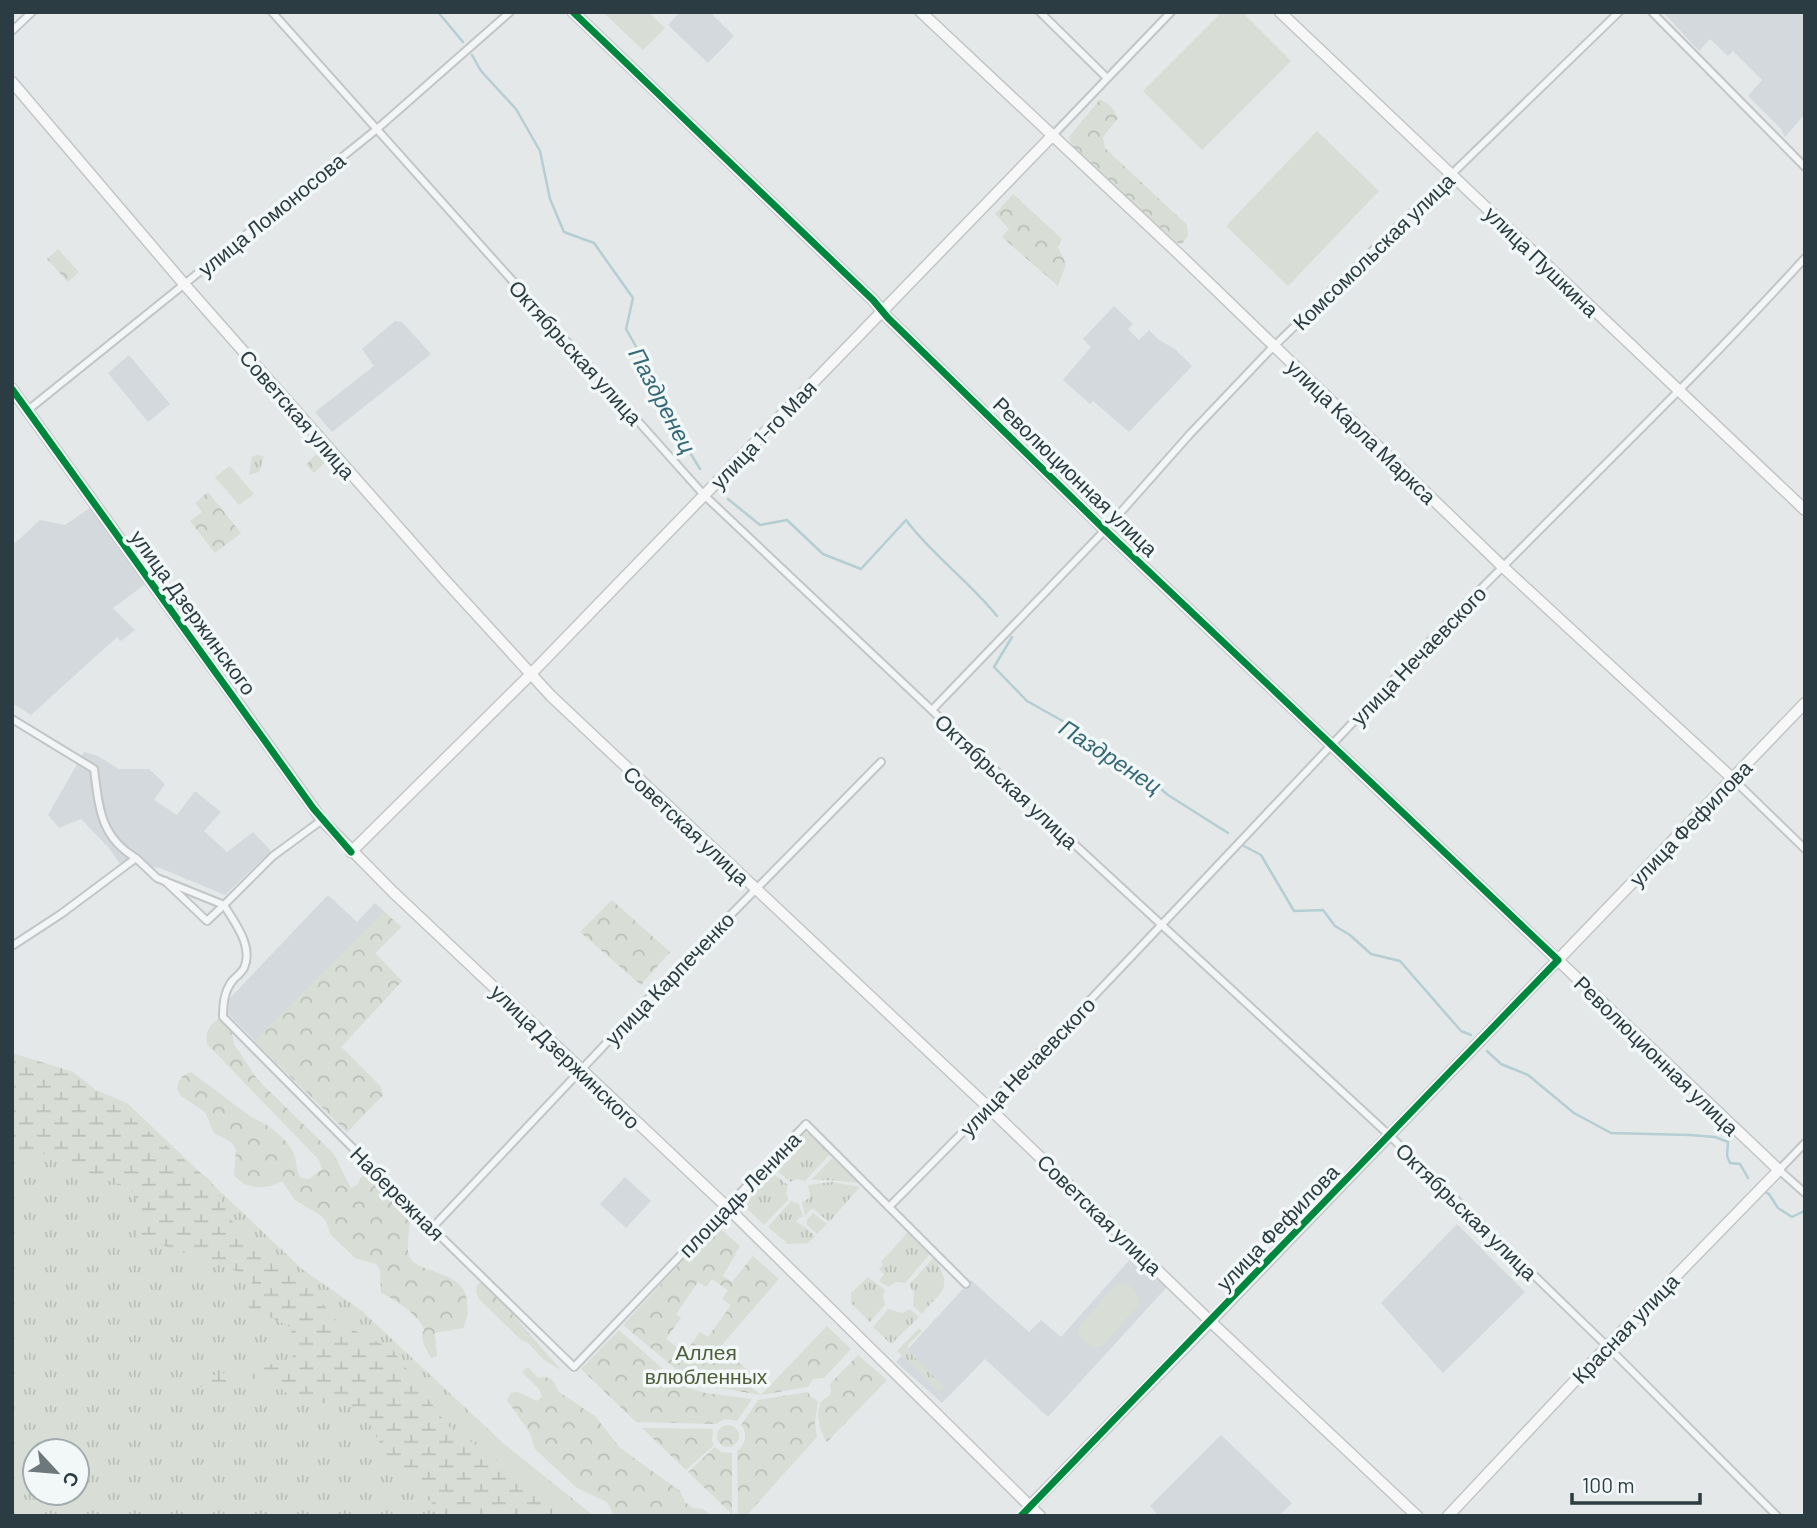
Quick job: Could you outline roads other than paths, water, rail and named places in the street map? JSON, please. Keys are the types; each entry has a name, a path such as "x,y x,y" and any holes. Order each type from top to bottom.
{"main road":[{"name":"Революционная улица","path":"573,12 1105,530 1779,1170"},
{"name":"улица Карла Маркса","path":"921,12 1275,346 1503,567 1733,779"},
{"name":"улица Пушкина","path":"1280,12 1805,510"},
{"name":"Советская улица","path":"12,82 184,284 551,696 1417,1516"},
{"name":"улица 1-го Мая","path":"351,852 530,674 1052,136"},
{"name":"улица Дзержинского","path":"12,389 322,820 351,852 727,1207 1040,1516"},
{"name":"улица Фефилова","path":"1030,1506 1805,703"},
{"name":"Красная улица","path":"1448,1516 1607,1346 1779,1170"}],"street":[{"path":"12,31 32,12"},
{"name":"Октябрьская улица","path":"272,12 704,495 1389,1135 1607,1346 1777,1516"},
{"name":"улица Ломоносова","path":"28,410 377,128 510,12"},
{"path":"1040,12 1107,78"},
{"name":"улица 1-го Мая","path":"1052,136 1171,12"},
{"name":"Комсомольская улица","path":"932,710 1105,530 1190,434 1275,346 1619,12"},
{"path":"1652,12 1805,167"},
{"name":"улица Нечаевского","path":"889,1207 988,1107 1503,567 1754,314 1805,258"},
{"path":"12,719 94,769 100,816 118,847 136,858 157,878 224,905"},
{"name":"улица Карпеченко","path":"432,1228 755,889 881,762"},
{"name":"улица Карла Маркса","path":"1733,779 1805,849"},
{"path":"164,881 207,921 273,856 322,820"},
{"path":"12,946 61,914 136,858"},
{"name":"Набережная","path":"224,905 242,933 247,952 244,968 228,986 223,1017 574,1367"},
{"name":"площадь Ленина","path":"574,1367 806,1124 966,1284"},
{"name":"Красная улица","path":"1779,1170 1805,1143"},
{"name":"Революционная улица","path":"1779,1170 1805,1194"},
{"name":"улица Фефилова","path":"1021,1516 1030,1506"}],"waterway":[{"name":"Паздренец","path":"438,12 463,42"},
{"name":"Паздренец","path":"472,55 481,71 516,109 540,151 550,199 564,232 594,243 633,298 626,329 643,359 660,403 700,469"},
{"name":"Паздренец","path":"728,499 760,525 787,520 823,554 861,569 906,520 997,616"},
{"name":"Паздренец","path":"1012,637 994,667 1027,701 1068,724 1104,753 1142,773 1168,795 1228,833"},
{"name":"Паздренец","path":"1244,846 1261,855 1294,911 1323,910 1335,926 1350,935 1371,954 1400,961 1461,1031 1471,1035"},
{"name":"Паздренец","path":"1487,1051 1501,1064 1528,1075 1574,1113 1611,1133 1690,1135 1715,1137 1728,1142 1727,1156 1730,1163 1740,1164 1748,1178"},
{"name":"Паздренец","path":"1765,1192 1778,1208 1792,1217 1804,1211"}],"park label":[{"name":"Аллея влюбленных","path":"706,1363"}]}
